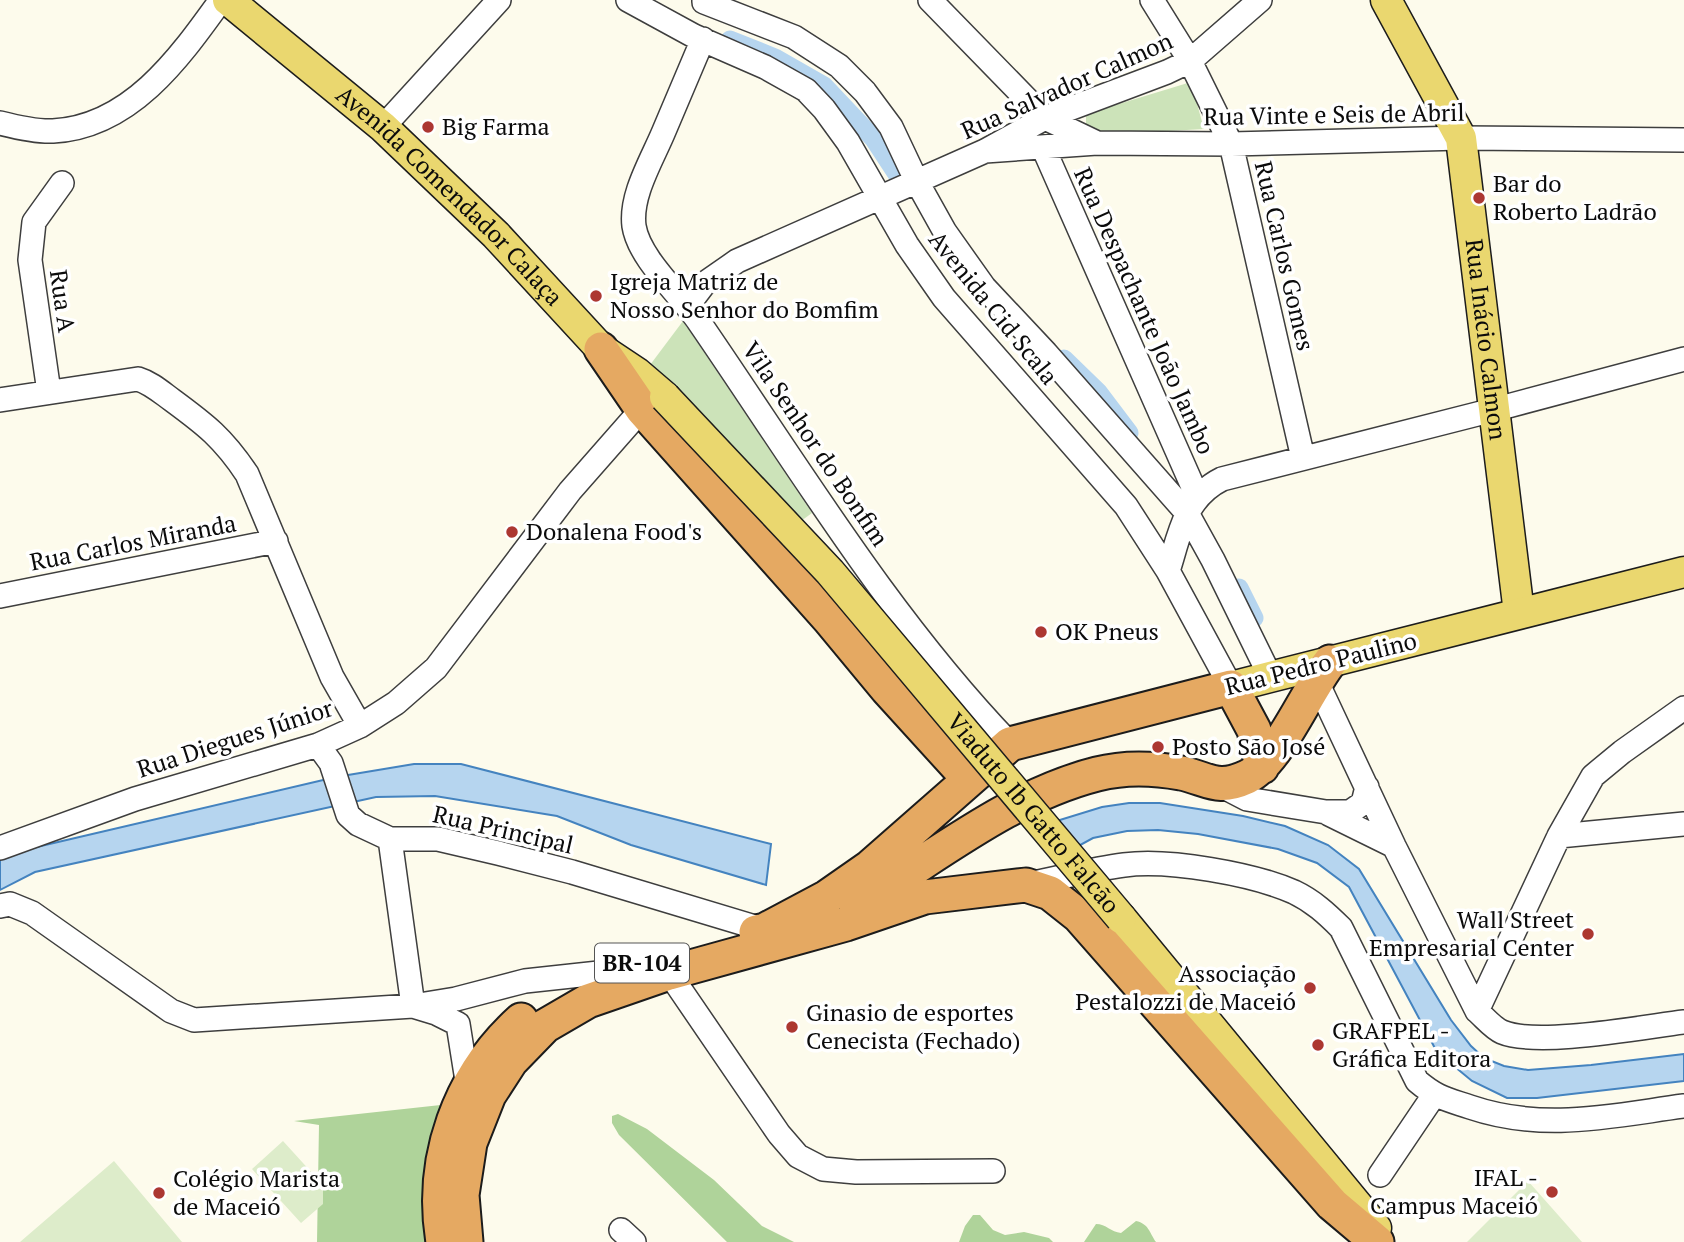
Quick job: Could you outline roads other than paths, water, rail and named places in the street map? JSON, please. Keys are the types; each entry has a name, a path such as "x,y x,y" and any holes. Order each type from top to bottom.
{"highway":[{"path":"601,349 654,403 887,689 968,778"},
{"path":"820,931 847,910 900,879 1000,813 1054,788 1099,774 1142,769 1182,773 1220,785 1247,777 1262,766 1323,671"},
{"path":"1231,687 1254,730 1262,766"},
{"name":"Rua Pedro Paulino","path":"968,778 1010,744 1231,687"},
{"name":"BR-104","path":"443,1242 440,1200 445,1153 459,1103 493,1048 533,1009 578,982 765,930 827,897 870,867 968,778"},
{"path":"1026,885 1050,894 1079,916 1332,1204 1377,1242"},
{"name":"BR-104","path":"466,1242 462,1195 470,1143 489,1095 511,1061 545,1026 588,1001 669,973 820,931 925,897 1026,885"}],"main road":[{"name":"Rua Inácio Calmon","path":"1386,0 1461,138 1519,613"},
{"name":"Avenida Comendador Calaça","path":"229,3 383,127 496,235 601,349"},
{"name":"Viaduto Ib Gatto Falcão","path":"654,403 830,572 1121,918 1388,1242"},
{"name":"Rua Pedro Paulino","path":"1231,687 1323,671 1519,613 1684,572"}],"street":[{"path":"383,127 499,0"},
{"name":"Avenida Cid Scala","path":"628,0 694,36 765,67 806,90 824,109 848,142 906,245 944,298 1126,506 1168,571 1231,687"},
{"path":"930,0 1045,118 1097,143"},
{"name":"Rua Carlos Gomes","path":"1153,0 1190,61 1231,144 1303,458"},
{"name":"Rua Salvador Calmon","path":"688,305 704,285 737,261 985,151 1045,118 1190,61 1260,0"},
{"name":"Avenida Cid Scala","path":"704,1 794,37 839,66 865,92 891,127 945,232 984,287 1192,504 1213,560 1271,678"},
{"path":"0,124 52,131 91,124 118,111 145,92 191,42 214,23 229,3"},
{"name":"Vila Senhor do Bonfim","path":"704,39 641,186 634,217 635,230 644,250 688,305 811,489 927,650 1010,744"},
{"name":"Rua Vinte e Seis de Abril","path":"985,151 1097,143 1231,144 1461,138 1684,140"},
{"name":"Rua Despachante João Jambo","path":"1043,147 1192,504"},
{"name":"Rua A","path":"49,392 30,260 34,222 62,183"},
{"path":"1168,571 1192,504 1208,486 1222,479 1684,359"},
{"name":"Rua Carlos Miranda","path":"49,392 132,379 145,381 211,429 229,447 247,474 332,677 360,726"},
{"path":"0,400 49,392"},
{"name":"Rua Diegues Júnior","path":"0,848 135,799 318,744 360,726 396,703 436,668 570,491 654,403"},
{"name":"Rua Carlos Miranda","path":"0,596 276,541"},
{"path":"887,689 927,650"},
{"path":"1323,671 1367,788 1477,1012 1500,1031 1520,1037 1553,1037 1684,1021"},
{"path":"1477,1012 1559,836 1593,776 1684,708"},
{"path":"318,744 331,763 348,815 358,824 390,839 413,1006"},
{"path":"1220,785 1247,799 1326,812 1350,812 1363,803 1367,788"},
{"path":"1326,812 1394,846"},
{"path":"1559,836 1684,824"},
{"name":"Rua Principal","path":"390,839 438,839 486,850 572,872 765,930"},
{"name":"BR-104","path":"1026,885 1127,864 1160,864 1208,870 1268,883 1296,893 1322,908 1341,928 1418,1080 1434,1095"},
{"path":"0,906 10,904 32,913 160,1004 194,1020 413,1006 456,999 525,981 608,972"},
{"path":"669,973 779,1135 798,1156 823,1169 856,1172 993,1171"},
{"path":"413,1006 458,1024 468,1087"},
{"path":"1380,1175 1434,1095 1519,1120 1557,1122 1684,1106"}],"water":[{"path":"414,764 461,764 771,844 766,885 631,845 557,816 435,796 376,797 35,872 0,890 0,857 11,853 336,777"},
{"path":"1129,803 1160,803 1243,816 1285,826 1328,845 1359,869 1451,1020 1484,1058 1504,1066 1528,1070 1684,1054 1684,1081 1537,1098 1507,1098 1472,1081 1437,1052 1349,887 1317,863 1278,849 1198,834 1158,830 1127,831 1093,838 1073,849 1050,823 1102,807"}],"waterway":[{"path":"730,40 775,58 824,86 874,139 899,177"},
{"path":"1064,359 1098,392 1129,433"},
{"path":"1239,588 1254,618"}],"place":[{"name":"Big Farma","path":"428,127"},
{"name":"Bar do Roberto Ladrão","path":"1479,198"},
{"name":"Igreja Matriz de Nosso Senhor do Bomfim","path":"596,296"},
{"name":"Donalena Food's","path":"512,532"},
{"name":"OK Pneus","path":"1041,632"},
{"name":"Posto São José","path":"1158,747"},
{"name":"Wall Street Empresarial Center","path":"1588,934"},
{"name":"Associação Pestalozzi de Maceió","path":"1310,988"},
{"name":"Ginasio de esportes Cenecista (Fechado)","path":"792,1027"},
{"name":"GRAFPEL - Gráfica Editora","path":"1318,1045"},
{"name":"IFAL - Campus Maceió","path":"1552,1192"},
{"name":"Colégio Marista de Maceió","path":"159,1193"}]}
